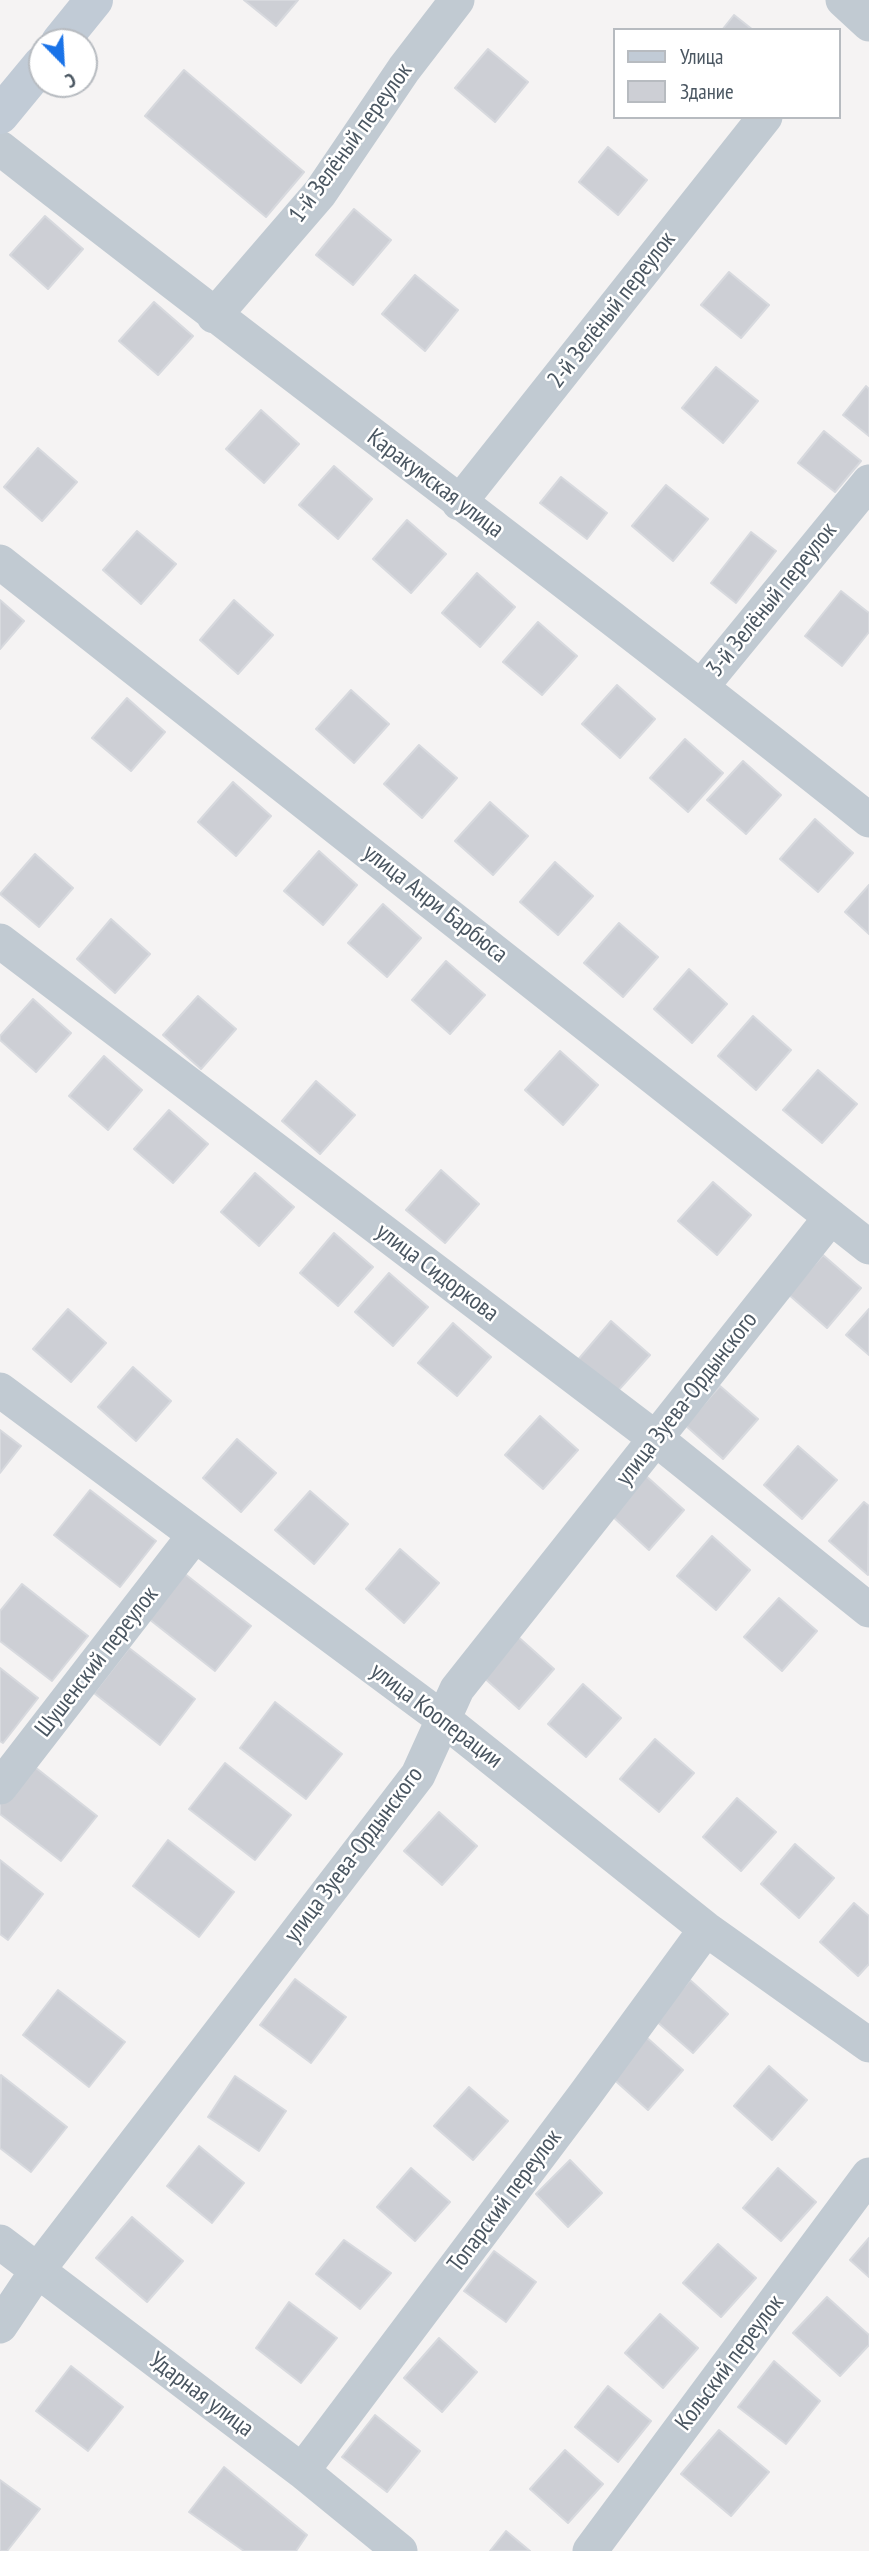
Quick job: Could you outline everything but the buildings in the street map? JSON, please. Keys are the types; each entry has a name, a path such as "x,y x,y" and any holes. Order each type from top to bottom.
{"main road":[{"path":"71,28 94,0"},
{"path":"0,115 28,81"}],"street":[{"name":"1-й Зелёный переулок","path":"214,316 320,192 404,69 457,0"},
{"name":"2-й Зелёный переулок","path":"459,503 763,119"},
{"name":"Каракумская улица","path":"0,148 214,316 702,686 869,820"},
{"name":"3-й Зелёный переулок","path":"702,686 869,482"},
{"name":"улица Анри Барбюса","path":"0,562 869,1247"},
{"name":"улица Сидоркова","path":"0,941 655,1438 869,1610"},
{"name":"улица Зуева-Ордынского","path":"0,2326 37,2271 418,1775 457,1689 831,1217"},
{"name":"улица Кооперации","path":"0,1390 443,1719 706,1929 869,2045"},
{"name":"Шушенский переулок","path":"0,1787 194,1536"},
{"name":"Топарский переулок","path":"302,2471 706,1929"},
{"name":"Кольский переулок","path":"590,2551 869,2175"},
{"name":"Ударная улица","path":"0,2242 302,2471 400,2551"}]}
